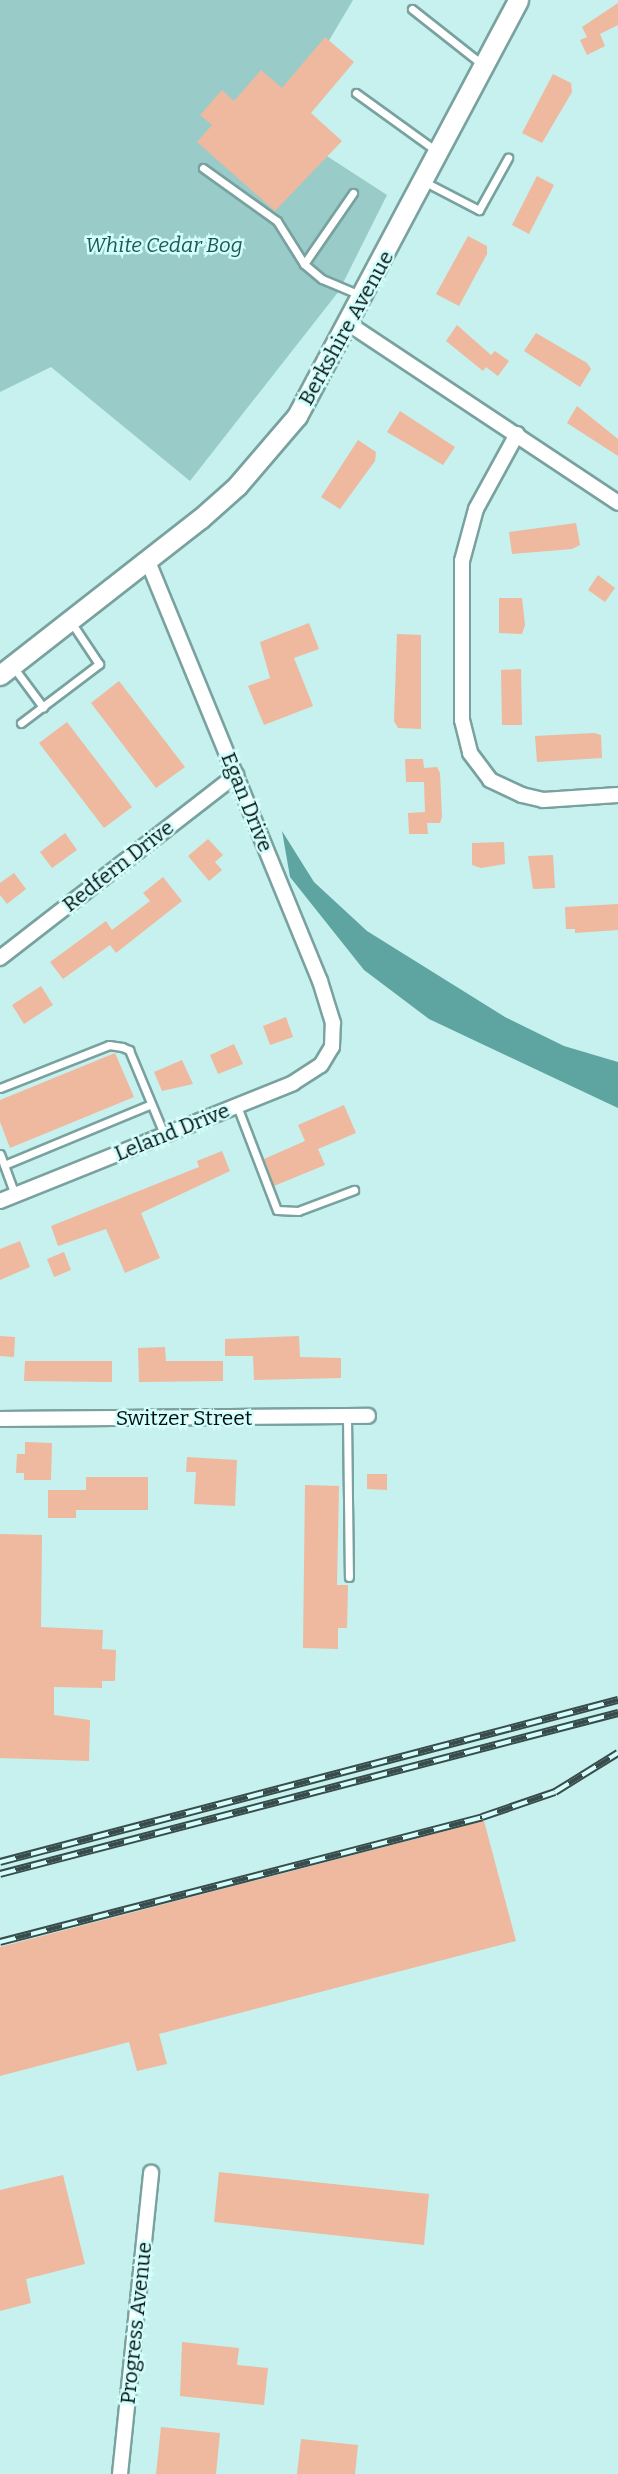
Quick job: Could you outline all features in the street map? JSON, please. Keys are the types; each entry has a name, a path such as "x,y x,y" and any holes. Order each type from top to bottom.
{"main road":[{"name":"Berkshire Avenue","path":"6,670 148,561 237,486 268,453 319,383 517,0"}],"street":[{"path":"349,324 618,503"},
{"path":"517,435 476,509 462,561 462,720 470,753 491,780 522,795 543,800 618,795"},
{"name":"Egan Drive","path":"148,561 320,981 333,1023 332,1046"},
{"name":"Redfern Drive","path":"0,958 236,775"},
{"name":"Leland Drive","path":"0,1200 293,1083 321,1065 332,1046"},
{"name":"Switzer Street","path":"0,1419 368,1416"},
{"name":"Progress Avenue","path":"120,2474 151,2173"}],"lane":[{"path":"412,9 483,66"},
{"path":"356,93 439,152"},
{"path":"424,182 480,210 508,158"},
{"path":"203,169 277,221 304,264 323,279 364,296"},
{"path":"304,264 353,193"},
{"path":"21,723 100,664 71,621"},
{"path":"6,670 43,707"},
{"path":"0,1088 109,1045 129,1050 164,1135"},
{"path":"4,1165 151,1104"},
{"path":"237,1106 277,1209 298,1212 354,1189"},
{"path":"0,1154 15,1195"},
{"path":"347,1417 349,1577"}],"green space":[{"name":"White Cedar Bog","path":"0,0 353,0 279,125 387,195 339,291 190,481 51,367 0,392"}],"shaded area":[{"path":"282,831 314,882 367,931 505,1017 564,1046 618,1062 618,1108 429,1019 364,970 290,877"}],"building":[{"path":"618,3 618,25 600,34 605,46 587,55 580,40 587,37 582,27"},
{"path":"325,37 354,62 311,113 342,141 275,211 197,142 212,125 200,115 222,90 234,101 261,70 282,88"},
{"path":"553,74 571,83 572,92 542,143 522,133"},
{"path":"537,176 554,185 529,234 512,225"},
{"path":"468,236 487,246 487,254 459,306 436,294"},
{"path":"457,325 491,355 495,351 509,361 498,376 486,367 483,371 446,341"},
{"path":"536,333 587,363 591,369 580,387 524,351"},
{"path":"577,406 618,439 618,456 567,423"},
{"path":"400,411 455,447 443,465 387,432"},
{"path":"358,440 376,452 375,461 340,509 321,497"},
{"path":"576,523 580,545 572,549 512,554 509,532"},
{"path":"598,575 615,588 605,602 588,590"},
{"path":"499,598 522,598 525,625 522,634 499,633"},
{"path":"309,623 319,649 294,658 313,706 264,725 248,686 270,678 260,642"},
{"path":"397,634 421,635 421,729 398,728 394,721"},
{"path":"521,669 522,725 502,725 501,670"},
{"path":"119,681 185,767 156,788 91,703"},
{"path":"67,722 132,807 104,828 39,743"},
{"path":"594,733 601,735 602,758 537,762 535,736"},
{"path":"405,759 423,759 424,768 437,767 440,773 442,817 440,823 427,823 428,834 409,834 408,813 425,812 424,782 406,782"},
{"path":"65,833 77,850 52,868 40,852"},
{"path":"208,839 223,855 215,862 222,870 209,881 188,856"},
{"path":"504,842 505,864 481,868 472,865 472,843"},
{"path":"553,855 555,888 533,889 528,856"},
{"path":"14,873 26,889 7,904 0,895 0,883"},
{"path":"163,877 182,901 116,953 110,945 63,979 50,962 106,921 112,930 150,901 143,893"},
{"path":"618,904 618,930 575,933 575,929 566,929 565,907"},
{"path":"41,986 53,1005 24,1024 12,1005"},
{"path":"286,1017 293,1037 270,1045 263,1026"},
{"path":"234,1044 243,1064 218,1074 210,1055"},
{"path":"115,1053 134,1097 10,1148 0,1122 0,1100"},
{"path":"182,1060 193,1084 162,1091 154,1072"},
{"path":"344,1105 356,1133 318,1149 325,1165 274,1186 264,1159 305,1141 298,1125"},
{"path":"222,1151 230,1171 141,1213 160,1258 125,1273 106,1229 58,1246 51,1226 199,1167 197,1161"},
{"path":"20,1241 30,1267 0,1280 0,1249"},
{"path":"64,1252 71,1270 54,1277 47,1259"},
{"path":"0,1336 15,1337 14,1357 0,1356"},
{"path":"299,1336 300,1357 341,1358 341,1378 254,1380 253,1356 225,1356 225,1339"},
{"path":"165,1347 166,1361 223,1361 223,1381 139,1382 138,1348"},
{"path":"25,1361 112,1361 112,1382 24,1381"},
{"path":"25,1442 52,1443 51,1480 24,1480 24,1473 16,1473 17,1454 25,1454"},
{"path":"187,1457 237,1460 235,1506 194,1504 196,1472 186,1472"},
{"path":"367,1474 387,1474 387,1490 367,1489"},
{"path":"86,1477 148,1477 148,1510 76,1510 76,1518 48,1518 48,1490 86,1490"},
{"path":"305,1485 339,1486 337,1585 348,1585 347,1628 338,1628 338,1649 303,1648"},
{"path":"0,1534 42,1535 41,1627 103,1630 102,1649 116,1650 115,1681 102,1681 102,1688 54,1687 54,1715 90,1720 89,1761 0,1758"},
{"path":"484,1821 516,1941 159,2034 167,2064 137,2071 129,2042 0,2076 0,1947"},
{"path":"219,2172 429,2194 424,2245 214,2222"},
{"path":"63,2175 85,2264 26,2279 31,2303 0,2311 0,2190"},
{"path":"182,2342 239,2348 237,2365 268,2368 264,2405 180,2396"},
{"path":"161,2427 220,2433 216,2474 156,2474"},
{"path":"301,2439 358,2445 355,2474 297,2474"}],"railway":[{"path":"0,1862 618,1700"},
{"path":"0,1874 618,1713"},
{"path":"0,1942 482,1817 555,1792 618,1753"}]}
